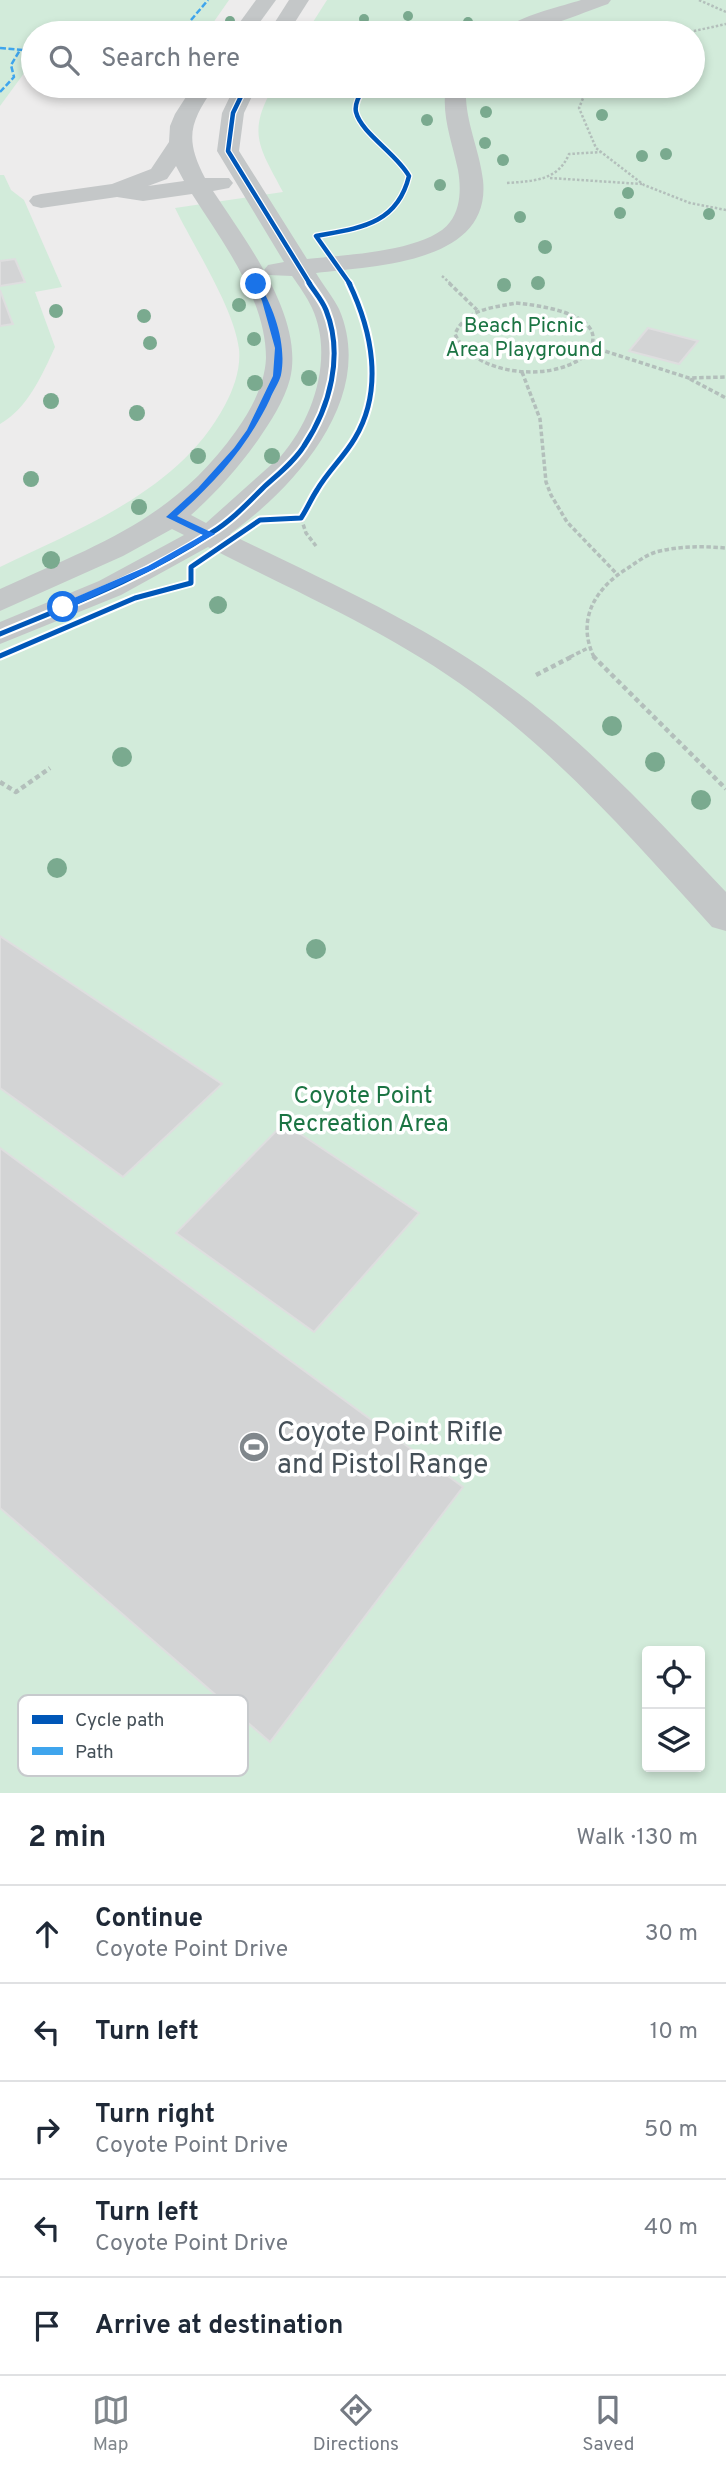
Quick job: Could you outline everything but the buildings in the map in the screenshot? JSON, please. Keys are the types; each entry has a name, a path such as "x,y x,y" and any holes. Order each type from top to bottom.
{"street":[{"path":"251,21 267,0"},
{"path":"286,21 299,0"},
{"path":"534,21 601,0"},
{"path":"0,601 134,539 171,517 201,490 237,450 251,430 277,376 279,362 275,332 266,301 184,159 181,141 184,116 196,98"},
{"path":"0,634 110,588 211,534 251,501 304,447 315,429 330,394 334,372 334,339 326,310 230,156 228,142 233,113 240,98"},
{"path":"251,274 414,249 445,239 463,224 470,205 471,180 453,104 454,98"},
{"path":"41,201 117,190 159,174 181,141"},
{"path":"117,190 143,194 245,179"},
{"path":"171,517 211,534 405,632 497,695 594,777 634,816 726,918"}],"path":[{"path":"699,0 726,12"},
{"path":"705,29 726,24"},
{"path":"583,98 579,108 596,148 643,185"},
{"path":"549,178 643,185 690,203 726,210"},
{"path":"438,272 477,310"},
{"path":"516,303 558,308 587,325 593,336 592,347 583,358 567,366 546,371 522,372 499,369 478,362 464,353 455,341 455,330 463,319 477,310 516,303"},
{"path":"592,347 689,378 726,398"},
{"path":"522,372 540,419 546,482 551,495 567,522 616,573"},
{"path":"689,378 726,377"},
{"path":"291,519 301,518 306,511"},
{"path":"726,548 702,545 653,553 616,573 593,597 584,624 588,648 618,682 726,789"},
{"path":"497,695 588,648"},
{"path":"0,782 16,792 50,768"}],"green space":[{"path":"0,0 229,0 214,21 21,21 21,77 0,106"},
{"name":"Coyote Point Recreation Area","path":"327,0 726,0 726,1793 0,1793 0,567 96,521 156,483 183,461 206,435 225,405 238,371 239,349 236,333 222,297 175,208 283,192 259,140 260,116 267,98 705,98 705,21 314,21"},
{"path":"0,175 4,175 11,190 24,200 62,287 35,292 55,347 26,400 0,424"}],"marked path":[{"path":"190,21 208,0"},
{"path":"0,48 21,50"},
{"path":"0,92 14,77 11,65 20,50"}],"cycle path":[{"path":"0,634 110,588 210,534 231,519 291,462 304,447 323,411 334,372 335,352 326,310 228,151 233,113 240,98"},
{"path":"0,656 135,598 191,583 191,567 260,520 301,518 316,490 355,438 369,404 372,378 366,327 346,278 316,236 361,226 387,214 405,192 409,176 398,159 359,120 356,112 358,98"}],"place":[{"name":"Coyote Point Rifle and Pistol Range","path":"254,1447"}],"route":[{"path":"63,607 151,568 211,534 171,517 219,472 237,450 251,430 277,376 279,348 266,301 256,284"}],"park label":[{"name":"Beach Picnic Area Playground","path":"524,337"}]}
